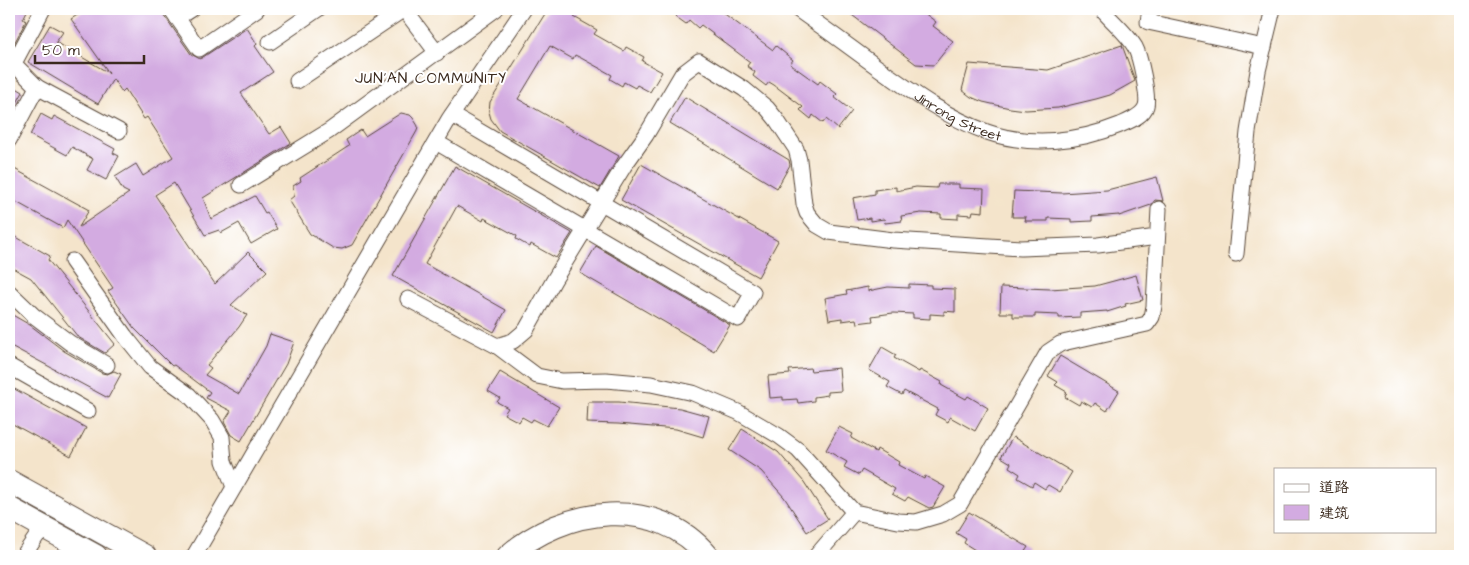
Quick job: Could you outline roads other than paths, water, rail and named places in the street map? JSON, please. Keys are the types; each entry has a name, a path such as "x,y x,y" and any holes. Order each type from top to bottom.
{"highway":[{"path":"9,481 145,556"},
{"path":"9,508 96,556"},
{"path":"508,556 537,536 555,528 593,516 619,513 648,518 663,523 691,540 708,556"},
{"path":"530,556 543,547 578,533 596,528 619,526 645,530 658,535 670,541 690,556"}],"street":[{"path":"43,9 11,64 37,87 119,132"},
{"path":"191,9 174,13 199,49 257,9"},
{"path":"270,42 318,9"},
{"path":"298,81 404,9 437,53"},
{"path":"241,185 329,131 496,9"},
{"path":"194,556 452,115 524,9"},
{"name":"Jinrong Street","path":"797,9 916,96 952,117 989,132 1027,140 1067,140 1106,131 1142,114 1147,104 1145,86 1135,46 1105,13 1104,9"},
{"path":"1150,9 1148,22 1264,47"},
{"path":"1236,254 1248,132 1273,9"},
{"path":"497,346 513,341 526,330 682,74 698,62 744,88 776,119 796,149 807,213 817,225 829,232 893,240 1021,248 1088,246 1157,238"},
{"path":"11,132 37,87"},
{"path":"436,142 738,319 753,292 452,115"},
{"path":"408,299 497,346 537,376 552,380 606,380 652,384 693,393 731,408 759,423 798,450 854,512 916,522 934,518 960,504 1048,352 1067,342 1147,324 1152,317 1154,306 1159,209"},
{"path":"72,261 150,368 190,395 212,420 222,437 224,461 234,487"},
{"path":"9,292 33,316 107,365"},
{"path":"9,366 88,411"},
{"path":"816,556 854,512"},
{"path":"24,556 43,527"}],"district":[{"name":"JUN'AN COMMUNITY","path":"431,78"}]}
